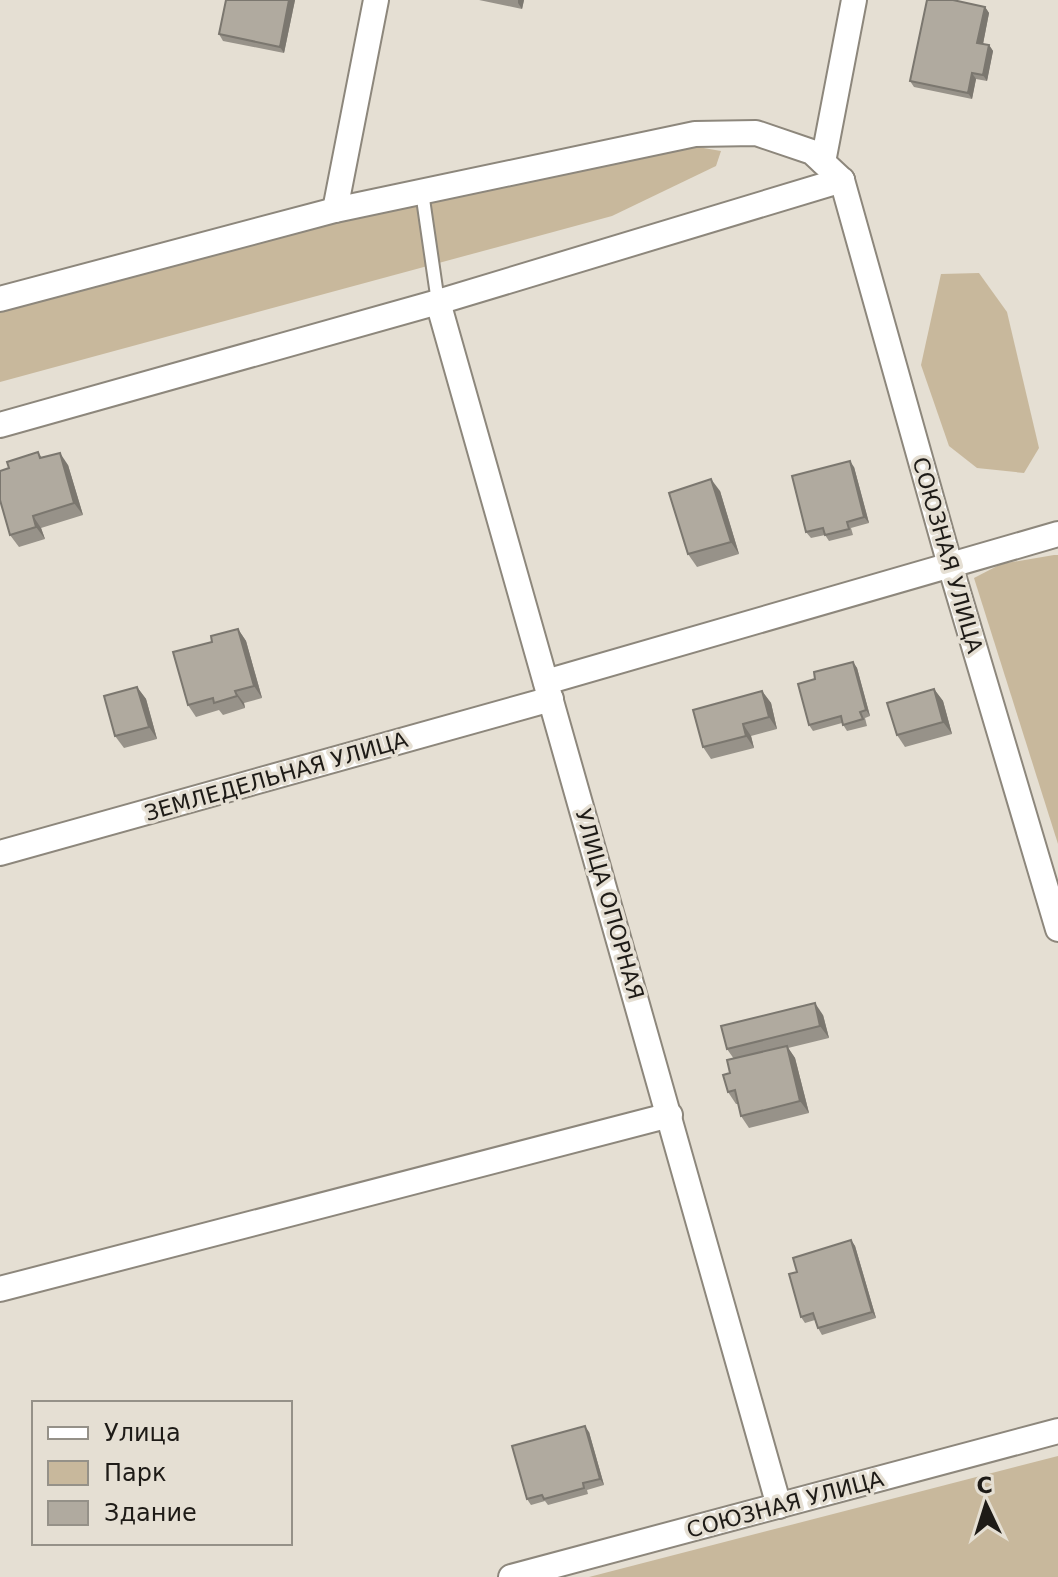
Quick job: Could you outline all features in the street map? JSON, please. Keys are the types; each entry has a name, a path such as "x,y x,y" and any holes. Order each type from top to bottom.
{"street":[{"path":"335,210 376,0"},
{"path":"823,162 854,0"},
{"path":"0,299 335,210 695,134 756,133 812,152 842,180 438,302 0,425"},
{"name":"СОЮЗНАЯ УЛИЦА","path":"842,180 950,565 1058,929"},
{"name":"УЛИЦА ОПОРНАЯ","path":"438,302 779,1506"},
{"name":"ЗЕМЛЕДЕЛЬНАЯ УЛИЦА","path":"0,853 549,690 1058,534"},
{"path":"0,1289 670,1115"},
{"name":"СОЮЗНАЯ УЛИЦА","path":"511,1577 1058,1431"}],"lane":[{"path":"422,192 438,302"}],"green space":[{"path":"692,146 721,151 716,166 612,216 0,382 0,308 419,198"},
{"path":"979,273 1007,312 1039,448 1024,473 977,468 949,446 921,365 941,274"},
{"path":"1058,555 1058,844 974,578 1001,564"},
{"path":"1058,1456 1058,1577 589,1577"}],"building":[{"path":"226,0 289,0 280,47 219,34"},
{"path":"927,0 953,0 985,7 977,43 989,45 983,75 972,73 968,93 910,81"},
{"path":"38,452 40,458 60,453 74,503 33,516 36,527 10,535 0,500 0,471 9,468 7,462"},
{"path":"850,461 864,517 847,522 849,529 825,535 823,528 806,532 792,476"},
{"path":"711,479 731,542 688,554 669,493"},
{"path":"238,629 254,686 235,691 237,696 214,703 213,698 188,705 173,652 212,642 211,636"},
{"path":"853,662 866,710 860,712 863,719 843,725 841,716 809,725 798,684 815,679 814,672"},
{"path":"137,687 149,727 115,736 104,696"},
{"path":"934,689 943,722 897,735 887,703"},
{"path":"762,691 769,717 743,724 746,736 703,747 693,710"},
{"path":"815,1003 820,1026 727,1049 721,1026"},
{"path":"787,1046 800,1101 741,1116 735,1090 728,1092 723,1075 730,1073 727,1060"},
{"path":"851,1240 872,1312 818,1328 813,1313 801,1317 789,1274 797,1272 793,1258"},
{"path":"585,1426 600,1479 583,1483 584,1488 544,1499 542,1495 527,1499 512,1446"}]}
